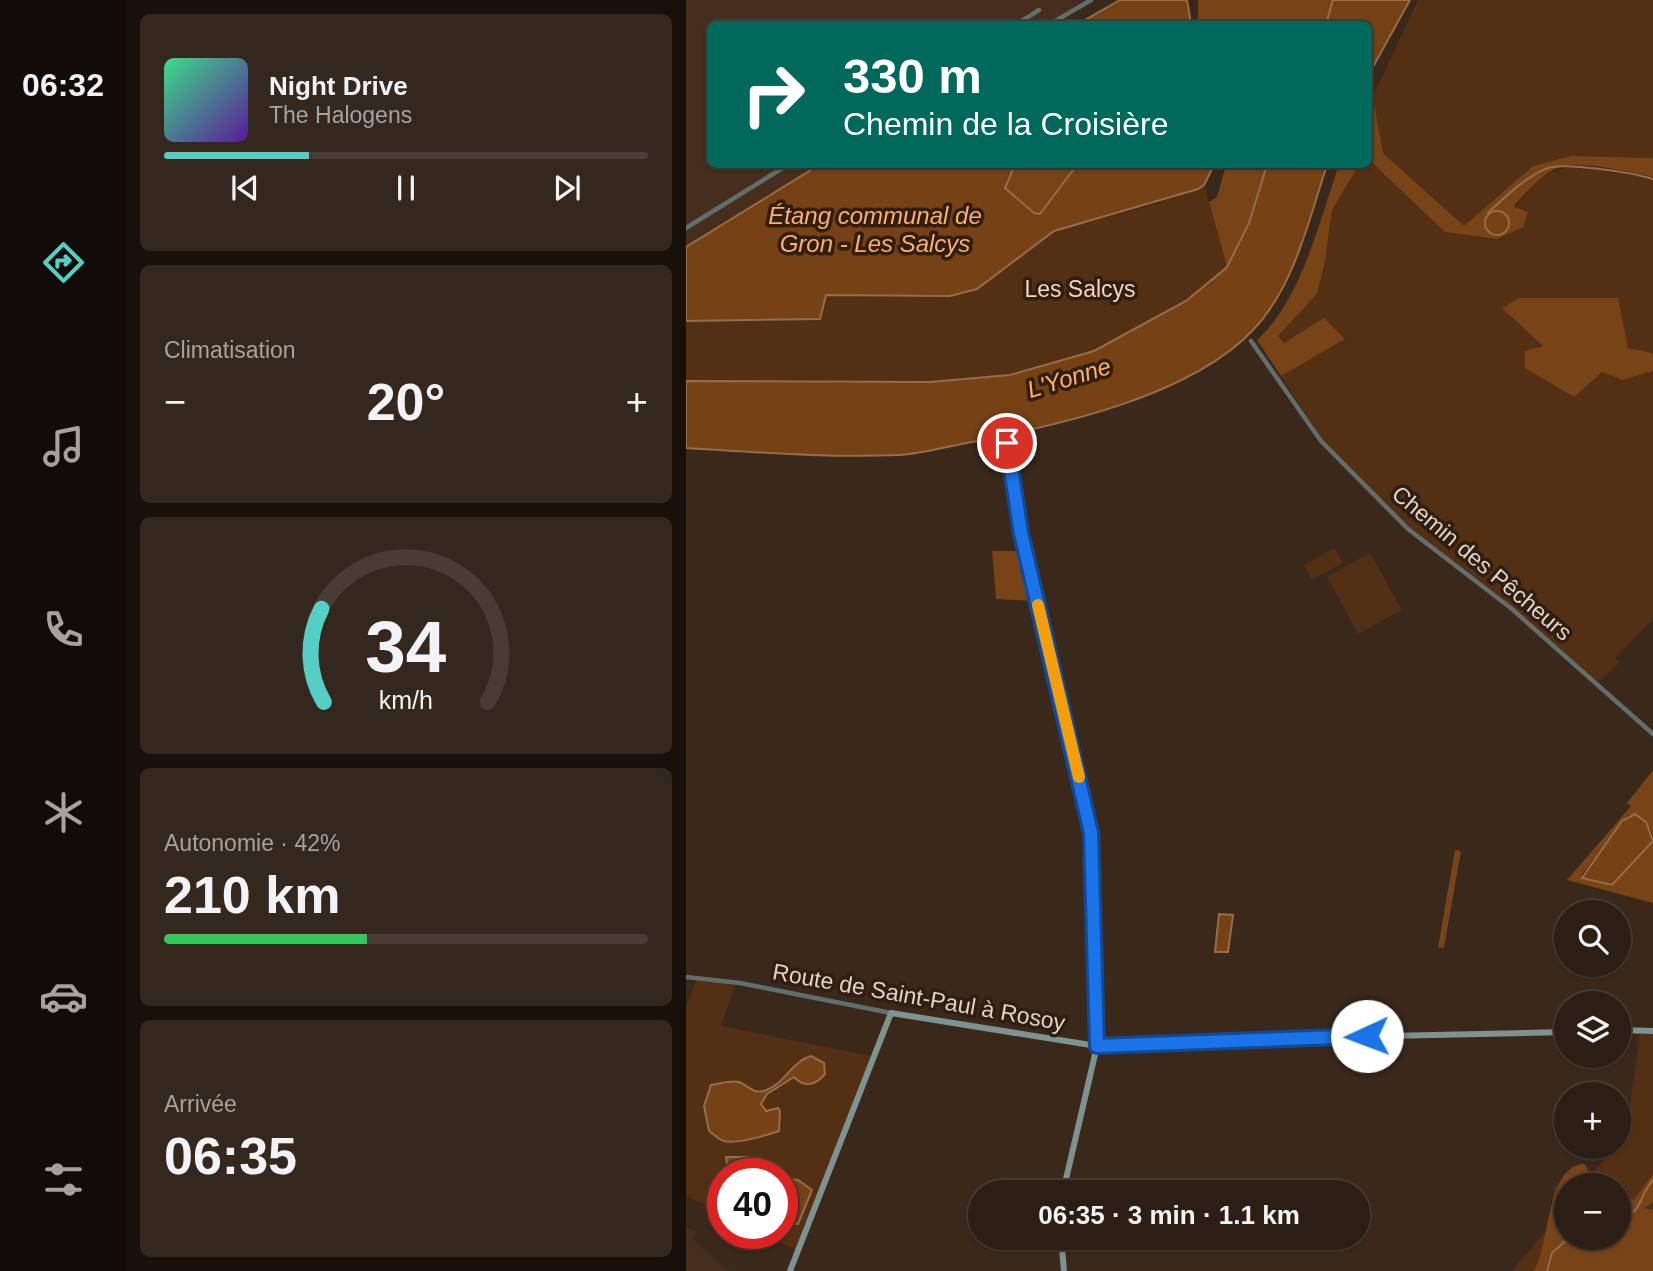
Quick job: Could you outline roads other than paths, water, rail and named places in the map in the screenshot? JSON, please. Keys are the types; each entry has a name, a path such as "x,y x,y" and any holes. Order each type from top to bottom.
{"street":[{"path":"1055,21 1091,0"},
{"path":"1022,21 1039,10"},
{"path":"686,228 783,168"},
{"name":"Chemin des Pêcheurs","path":"1251,341 1321,441 1408,529 1512,609 1653,734"},
{"path":"1007,443 1021,533 1091,833 1097,1046 1066,1180"},
{"name":"Route de Saint-Paul à Rosoy","path":"686,977 740,983 891,1013 1097,1046 1554,1032"},
{"path":"790,1271 891,1013"},
{"path":"1631,1030 1653,1031"},
{"path":"1062,1250 1063,1271"}],"water":[{"path":"1120,0 1187,0 1190,21 1083,21"},
{"path":"1333,0 1410,0 1372,69 1372,21 1327,21"},
{"name":"Étang communal de Gron - Les Salcys","path":"814,168 1014,168 1005,188 1034,213 1040,214 1075,168 1212,168 1204,185 1198,189 1054,231 977,289 950,296 826,295 820,319 686,321 686,247"},
{"name":"L'Yonne","path":"1266,168 1326,168 1299,251 1268,312 1254,329 1227,353 1195,373 1159,390 1120,405 1040,428 916,453 819,455 686,448 686,381 930,382 1010,375 1094,351 1186,301 1227,267 1249,223"},
{"path":"1497,211 1506,214 1509,223 1506,232 1497,235 1488,232 1485,223 1488,214"},
{"path":"1635,814 1646,822 1653,841 1612,885 1582,878 1622,821"},
{"path":"1219,914 1233,915 1228,952 1215,952"},
{"path":"811,1056 824,1063 825,1074 821,1078 806,1084 794,1077 767,1094 761,1104 766,1111 778,1108 780,1111 779,1131 730,1142 709,1131 704,1106 711,1085 736,1082 753,1090 764,1091 777,1084 798,1063"},
{"path":"798,1180 812,1190 798,1224"}],"waterway":[{"path":"1488,213 1529,178 1554,167 1598,169 1653,179"},
{"path":"1631,1214 1653,1180"},
{"path":"1547,1271 1555,1250"}],"park label":[{"name":"Les Salcys","path":"1080,289"}]}
